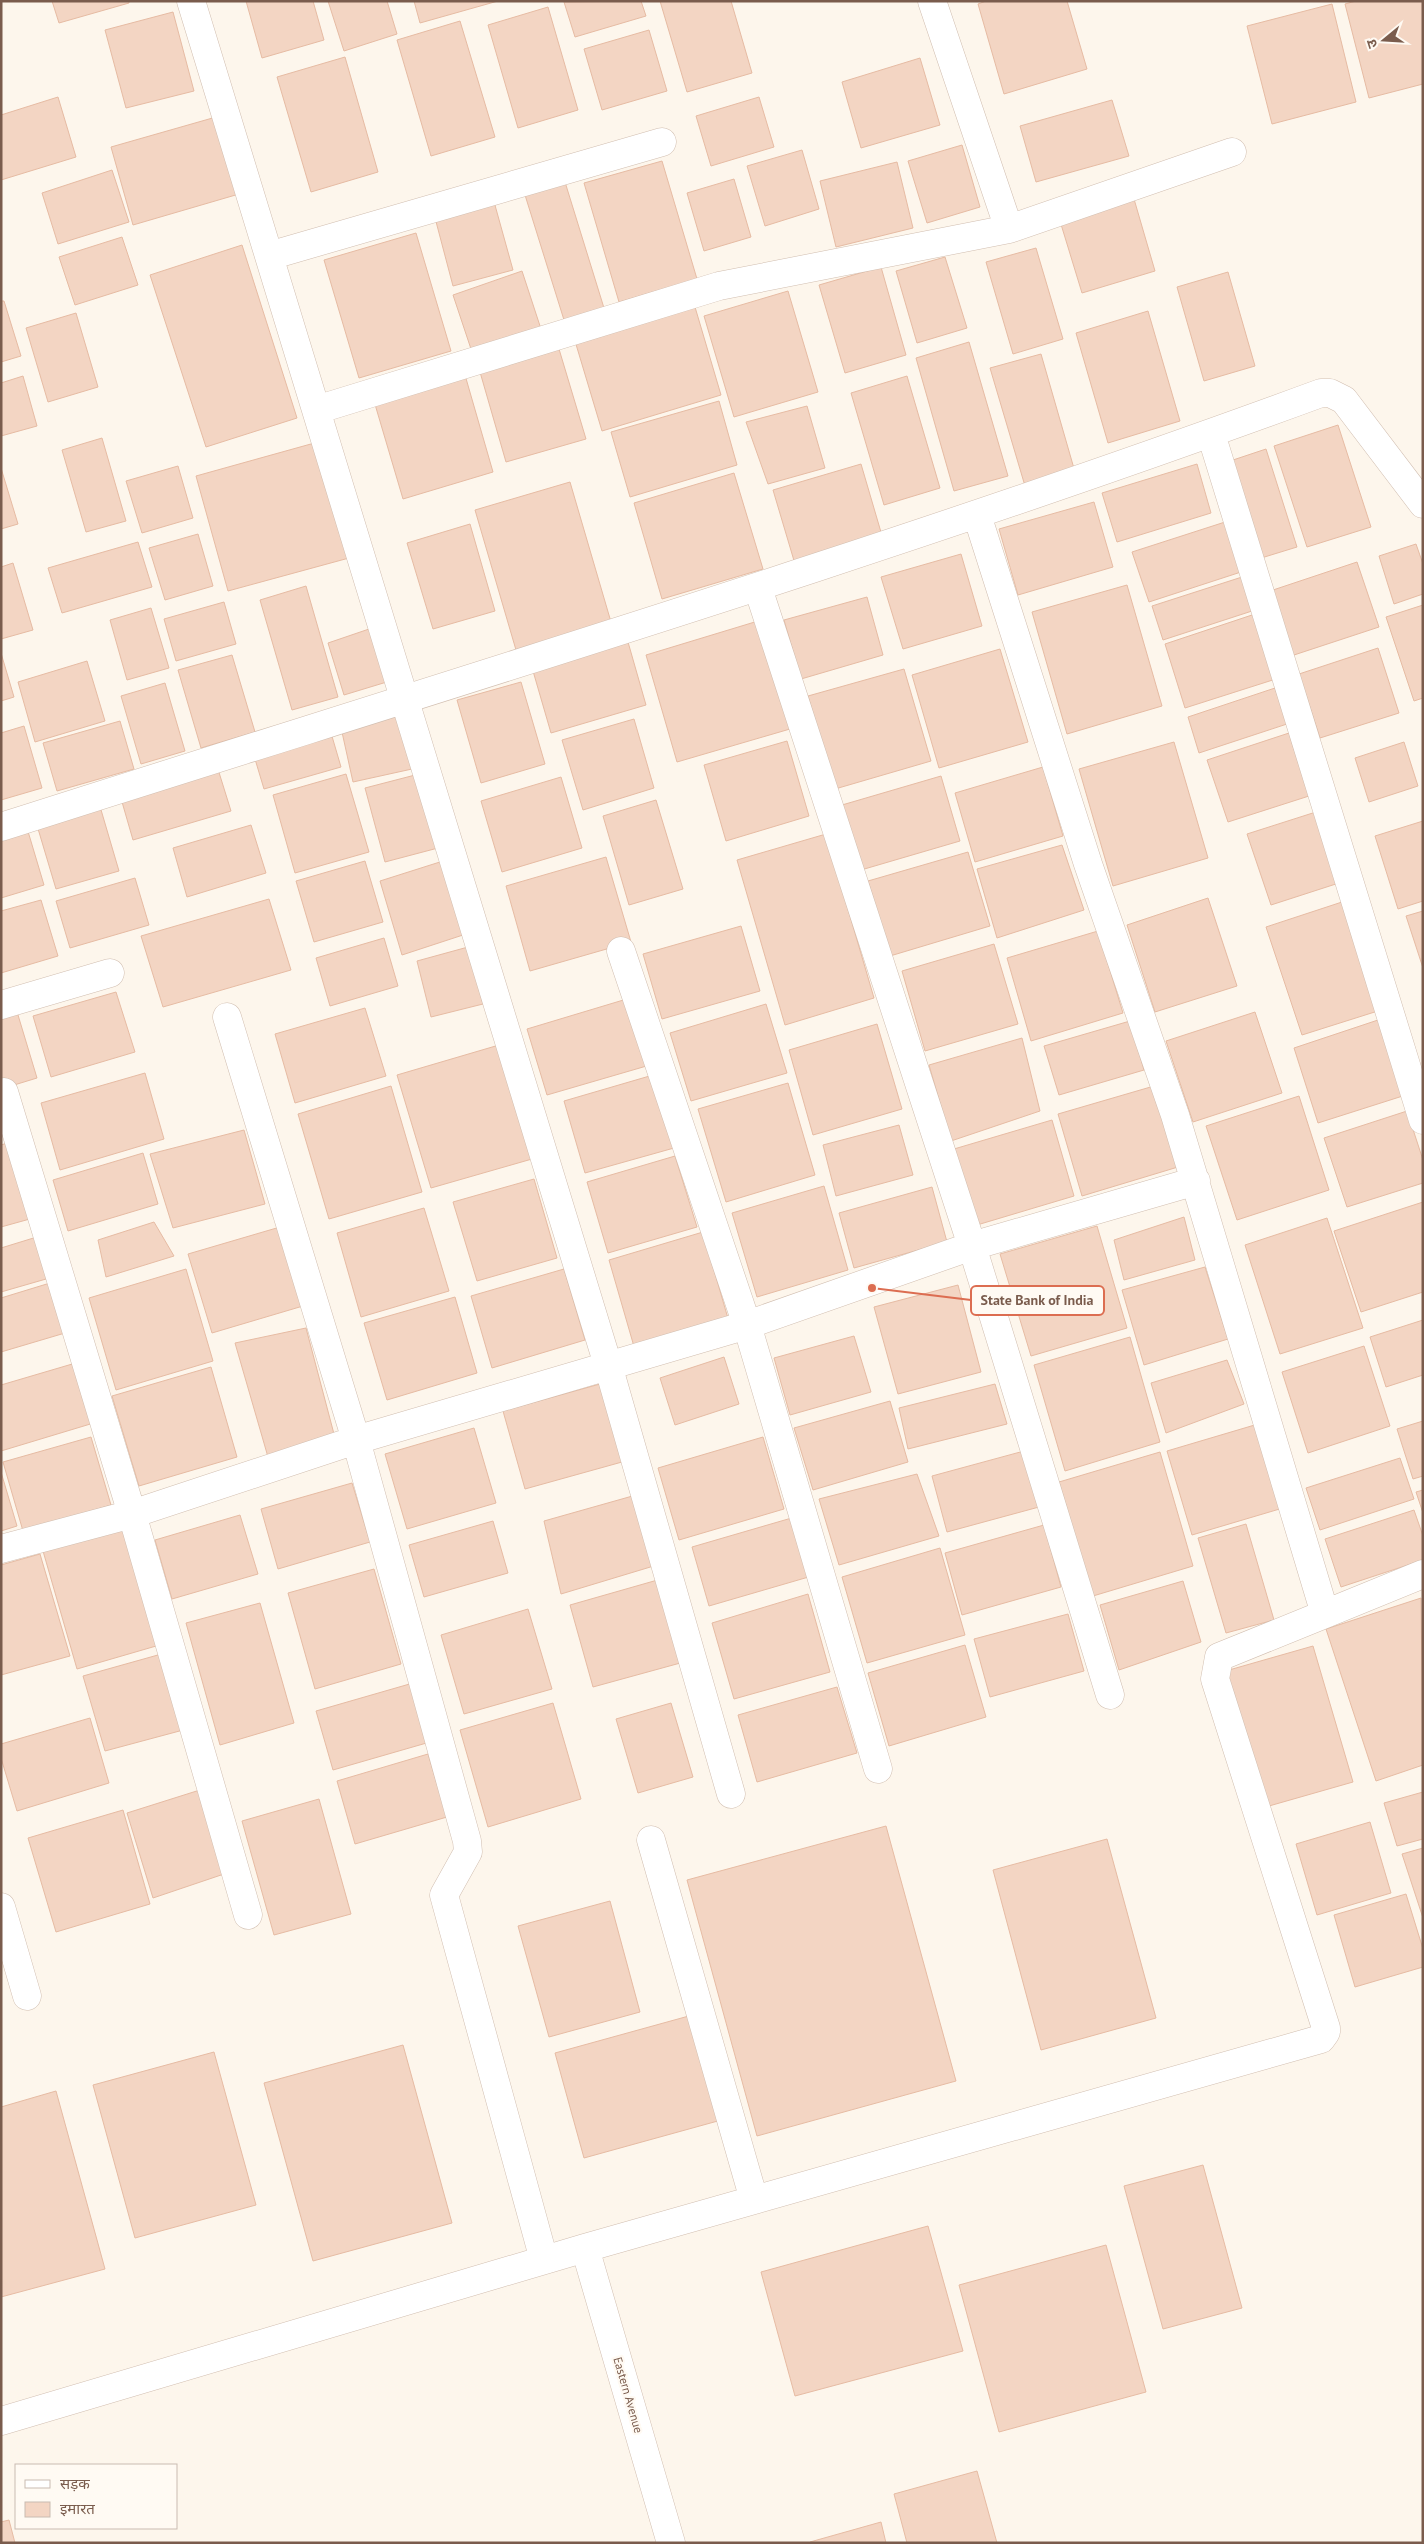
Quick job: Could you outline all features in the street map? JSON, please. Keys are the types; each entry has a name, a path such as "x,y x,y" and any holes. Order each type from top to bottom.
{"street":[{"path":"191,1 608,1365 730,1794"},
{"path":"932,1 1008,228"},
{"path":"269,256 662,142"},
{"path":"316,410 719,286 1008,228 1232,152"},
{"path":"1,827 758,588 1211,434 1320,393 1330,393 1344,400 1423,504"},
{"path":"1211,434 1423,1120"},
{"path":"977,515 1047,741 1196,1181 1255,1385 1326,1614"},
{"path":"758,588 972,1246 1110,1695"},
{"path":"621,951 747,1325 878,1769"},
{"path":"1,1005 110,973"},
{"path":"227,1017 356,1440 467,1841 468,1852 444,1895 544,2260"},
{"path":"4,1092 132,1514 248,1915"},
{"path":"1,1549 132,1514 356,1440 747,1325 972,1246 1196,1181"},
{"path":"1,2421 585,2248 1324,2036 1326,2028 1215,1679 1220,1657 1423,1574"},
{"path":"651,1840 754,2200"},
{"path":"1,1907 27,1996"},
{"name":"Eastern Avenue","path":"585,2248 671,2543"}],"building":[{"path":"52,1 129,1 129,3 59,23"},
{"path":"246,1 313,1 324,40 262,58"},
{"path":"328,1 387,1 397,34 344,51"},
{"path":"414,1 498,1 420,23"},
{"path":"641,1 646,16 575,37 564,2"},
{"path":"660,1 731,1 752,73 687,92"},
{"path":"986,1 1067,1 1087,69 1004,94 978,4"},
{"path":"1356,1 1423,1 1423,84 1369,98 1345,4"},
{"path":"1332,4 1356,102 1272,124 1247,26"},
{"path":"548,7 578,110 518,128 488,25"},
{"path":"173,12 194,91 126,108 105,30"},
{"path":"460,21 495,137 431,156 397,40"},
{"path":"649,30 667,91 602,110 584,49"},
{"path":"345,57 378,172 311,192 277,77"},
{"path":"920,58 940,125 861,148 842,82"},
{"path":"58,97 76,157 1,180 1,115"},
{"path":"759,97 774,147 711,166 696,116"},
{"path":"1112,100 1129,156 1036,182 1020,126"},
{"path":"216,117 239,194 133,225 111,147"},
{"path":"962,145 980,207 927,223 908,161"},
{"path":"802,150 819,209 765,226 747,166"},
{"path":"662,161 697,279 619,302 584,183"},
{"path":"897,162 913,228 836,247 820,181"},
{"path":"112,170 129,222 58,244 42,193"},
{"path":"734,179 751,237 704,251 687,193"},
{"path":"565,182 604,308 564,320 525,195"},
{"path":"493,198 513,270 453,286 434,214"},
{"path":"1134,199 1155,271 1082,293 1060,221"},
{"path":"416,233 451,351 359,378 324,260"},
{"path":"122,237 138,285 75,305 59,257"},
{"path":"242,245 297,418 206,447 150,275"},
{"path":"1036,248 1063,339 1013,354 986,262"},
{"path":"945,257 967,328 917,343 896,271"},
{"path":"881,267 906,355 845,373 819,285"},
{"path":"522,271 541,329 472,352 453,295"},
{"path":"1228,272 1255,366 1204,381 1177,287"},
{"path":"788,291 818,392 734,417 704,316"},
{"path":"1,301 4,301 21,356 1,362"},
{"path":"695,307 721,395 602,431 575,341"},
{"path":"1148,311 1180,421 1108,443 1076,333"},
{"path":"76,313 98,387 48,402 26,328"},
{"path":"969,342 1008,476 954,491 916,358"},
{"path":"559,349 586,439 506,462 480,372"},
{"path":"1041,354 1075,472 1025,486 990,368"},
{"path":"465,375 493,472 403,499 374,401"},
{"path":"23,376 37,426 1,436 1,383"},
{"path":"907,376 940,488 884,505 851,393"},
{"path":"719,401 737,465 630,497 611,432"},
{"path":"807,406 825,468 768,484 746,422"},
{"path":"1338,425 1371,527 1307,547 1274,446"},
{"path":"102,438 126,521 86,532 62,450"},
{"path":"318,442 349,558 228,591 196,476"},
{"path":"1266,449 1297,547 1258,559 1227,462"},
{"path":"861,464 883,539 795,564 773,490"},
{"path":"1197,464 1211,513 1117,542 1102,493"},
{"path":"178,466 193,518 142,533 126,481"},
{"path":"1,468 18,524 1,529"},
{"path":"734,473 763,569 662,599 634,503"},
{"path":"570,482 611,622 516,650 475,510"},
{"path":"1094,502 1113,567 1018,595 999,529"},
{"path":"1225,522 1241,572 1149,602 1132,552"},
{"path":"470,524 495,611 433,629 407,543"},
{"path":"198,534 213,586 165,600 149,548"},
{"path":"138,542 152,587 62,613 48,568"},
{"path":"1416,544 1423,564 1423,594 1394,604 1379,556"},
{"path":"961,554 982,626 903,649 881,577"},
{"path":"1357,562 1379,627 1291,656 1270,591"},
{"path":"13,563 33,630 1,639 1,567"},
{"path":"1242,577 1252,611 1163,640 1152,606"},
{"path":"1127,585 1162,706 1067,734 1032,612"},
{"path":"306,586 338,697 292,710 260,600"},
{"path":"867,597 883,655 801,679 784,620"},
{"path":"224,602 236,644 176,661 164,619"},
{"path":"1423,605 1423,698 1414,701 1386,617"},
{"path":"151,608 169,668 127,680 110,620"},
{"path":"1258,613 1279,678 1185,708 1165,644"},
{"path":"758,621 790,729 677,762 646,655"},
{"path":"372,628 390,681 344,695 328,643"},
{"path":"628,642 646,705 551,733 533,671"},
{"path":"1378,648 1399,713 1320,738 1299,674"},
{"path":"1000,649 1028,742 939,768 912,675"},
{"path":"1,653 14,697 1,701"},
{"path":"232,655 255,732 201,748 178,670"},
{"path":"87,661 105,721 35,742 18,682"},
{"path":"904,669 931,761 835,789 808,696"},
{"path":"521,682 545,764 481,783 457,700"},
{"path":"165,683 185,751 141,764 121,696"},
{"path":"1275,688 1287,724 1199,753 1188,717"},
{"path":"399,710 412,769 353,782 340,723"},
{"path":"634,719 654,788 583,810 562,740"},
{"path":"120,721 134,769 57,791 43,743"},
{"path":"24,726 42,788 1,800 1,733"},
{"path":"329,726 341,767 264,789 252,749"},
{"path":"1289,733 1309,796 1228,822 1207,760"},
{"path":"787,741 809,816 726,841 704,765"},
{"path":"1174,742 1208,858 1113,886 1079,769"},
{"path":"1404,742 1418,786 1369,802 1355,758"},
{"path":"217,766 231,811 133,840 120,795"},
{"path":"1043,767 1063,836 975,862 955,793"},
{"path":"346,774 369,852 295,873 273,795"},
{"path":"419,774 438,848 385,862 365,788"},
{"path":"941,776 960,841 861,870 842,805"},
{"path":"561,777 582,848 502,872 481,801"},
{"path":"656,800 683,889 629,905 603,816"},
{"path":"99,803 119,871 56,889 36,822"},
{"path":"1319,811 1342,882 1271,905 1247,834"},
{"path":"1423,821 1423,901 1398,909 1375,836"},
{"path":"251,825 266,873 187,897 173,848"},
{"path":"27,828 44,885 1,898 1,835"},
{"path":"826,834 874,998 785,1025 737,860"},
{"path":"1062,845 1084,910 997,938 977,869"},
{"path":"968,852 990,926 890,956 868,881"},
{"path":"606,857 631,942 530,971 506,886"},
{"path":"365,861 383,922 314,942 296,881"},
{"path":"443,861 466,934 402,955 380,881"},
{"path":"135,878 149,925 70,948 56,901"},
{"path":"1208,898 1237,986 1155,1012 1127,925"},
{"path":"269,899 291,970 163,1007 141,936"},
{"path":"41,900 58,956 1,973 1,911"},
{"path":"1345,901 1381,1010 1302,1035 1266,927"},
{"path":"1423,911 1423,968 1406,916"},
{"path":"741,926 760,991 662,1019 643,954"},
{"path":"1098,931 1123,1013 1031,1041 1007,958"},
{"path":"384,938 398,986 330,1006 316,958"},
{"path":"994,944 1018,1024 925,1051 902,971"},
{"path":"468,947 483,1004 431,1017 417,961"},
{"path":"116,992 135,1052 51,1077 33,1016"},
{"path":"630,998 650,1065 547,1095 527,1029"},
{"path":"766,1004 787,1073 691,1101 670,1033"},
{"path":"15,1005 37,1078 1,1089 1,1009"},
{"path":"365,1008 386,1076 295,1103 275,1034"},
{"path":"1255,1012 1282,1093 1193,1122 1166,1041"},
{"path":"1384,1018 1409,1094 1318,1123 1294,1048"},
{"path":"1130,1021 1144,1070 1059,1095 1044,1046"},
{"path":"877,1024 902,1109 813,1135 789,1050"},
{"path":"1022,1038 1040,1111 951,1141 929,1065"},
{"path":"499,1045 532,1159 431,1188 397,1075"},
{"path":"145,1073 164,1139 60,1170 41,1103"},
{"path":"653,1075 674,1148 585,1173 564,1101"},
{"path":"788,1083 815,1175 726,1202 698,1109"},
{"path":"391,1086 422,1192 329,1219 298,1114"},
{"path":"1154,1086 1178,1167 1082,1196 1058,1114"},
{"path":"1299,1096 1329,1190 1237,1220 1206,1126"},
{"path":"1407,1111 1423,1160 1423,1183 1347,1207 1324,1138"},
{"path":"1052,1120 1074,1196 977,1225 954,1149"},
{"path":"899,1125 913,1175 836,1196 823,1145"},
{"path":"244,1130 265,1204 173,1228 150,1154"},
{"path":"14,1141 37,1217 1,1227 1,1145"},
{"path":"143,1153 158,1204 68,1231 53,1180"},
{"path":"675,1156 697,1227 608,1253 587,1182"},
{"path":"534,1179 557,1258 477,1281 453,1202"},
{"path":"824,1186 848,1270 757,1297 732,1213"},
{"path":"932,1187 947,1242 854,1268 839,1213"},
{"path":"1423,1202 1423,1292 1361,1312 1334,1231"},
{"path":"424,1208 449,1291 361,1317 337,1233"},
{"path":"1184,1217 1195,1260 1124,1280 1114,1240"},
{"path":"1327,1218 1363,1328 1280,1354 1245,1245"},
{"path":"154,1222 174,1256 106,1277 98,1240"},
{"path":"1097,1226 1127,1328 1031,1356 1000,1254"},
{"path":"280,1227 303,1306 212,1333 188,1254"},
{"path":"703,1232 729,1322 635,1350 609,1260"},
{"path":"40,1236 53,1277 1,1292 1,1248"},
{"path":"1205,1267 1228,1339 1144,1365 1122,1290"},
{"path":"186,1269 213,1361 116,1390 89,1298"},
{"path":"564,1269 585,1340 492,1368 471,1296"},
{"path":"50,1283 65,1333 1,1352 1,1298"},
{"path":"958,1285 981,1372 898,1394 874,1307"},
{"path":"455,1297 477,1373 387,1400 364,1323"},
{"path":"1423,1320 1423,1375 1386,1387 1370,1337"},
{"path":"306,1328 334,1434 268,1457 235,1343"},
{"path":"854,1336 871,1392 790,1415 774,1358"},
{"path":"1130,1337 1160,1442 1065,1471 1034,1365"},
{"path":"1364,1346 1390,1426 1308,1453 1282,1372"},
{"path":"724,1357 739,1404 675,1425 660,1378"},
{"path":"1227,1360 1244,1404 1166,1433 1151,1383"},
{"path":"79,1362 97,1422 1,1451 1,1385"},
{"path":"211,1367 237,1457 139,1486 112,1396"},
{"path":"600,1384 622,1462 525,1489 503,1411"},
{"path":"995,1384 1007,1424 908,1449 899,1408"},
{"path":"890,1401 908,1462 813,1490 794,1428"},
{"path":"1423,1421 1423,1476 1413,1479 1397,1429"},
{"path":"1258,1424 1283,1508 1192,1535 1167,1451"},
{"path":"474,1428 496,1503 407,1529 385,1454"},
{"path":"91,1437 111,1505 23,1531 3,1462"},
{"path":"763,1437 784,1509 679,1540 658,1468"},
{"path":"1024,1451 1039,1507 947,1532 932,1476"},
{"path":"1160,1452 1193,1566 1093,1596 1059,1482"},
{"path":"1400,1458 1414,1499 1320,1530 1306,1488"},
{"path":"1,1472 17,1526 1,1531"},
{"path":"917,1474 939,1536 839,1565 819,1499"},
{"path":"352,1483 370,1542 278,1569 261,1509"},
{"path":"1423,1490 1423,1513 1416,1492"},
{"path":"636,1495 657,1565 561,1594 544,1521"},
{"path":"1414,1510 1423,1536 1423,1560 1341,1587 1325,1539"},
{"path":"240,1515 258,1574 172,1599 155,1540"},
{"path":"795,1517 812,1576 709,1606 692,1547"},
{"path":"493,1521 508,1573 424,1597 409,1545"},
{"path":"1246,1524 1274,1620 1226,1633 1198,1538"},
{"path":"1044,1525 1061,1587 962,1615 945,1553"},
{"path":"128,1529 163,1644 77,1669 43,1551"},
{"path":"940,1548 965,1635 867,1663 842,1577"},
{"path":"40,1554 70,1656 1,1675 1,1565"},
{"path":"374,1569 401,1664 315,1689 288,1593"},
{"path":"661,1579 684,1662 593,1687 570,1605"},
{"path":"1183,1581 1201,1642 1119,1670 1100,1605"},
{"path":"808,1594 830,1672 734,1699 712,1623"},
{"path":"1421,1598 1423,1765 1376,1781 1326,1629"},
{"path":"260,1603 294,1723 220,1745 186,1623"},
{"path":"528,1609 552,1689 464,1714 441,1635"},
{"path":"1068,1614 1084,1671 990,1697 974,1639"},
{"path":"965,1645 986,1717 889,1746 868,1673"},
{"path":"1313,1646 1353,1782 1262,1808 1222,1672"},
{"path":"165,1653 187,1729 105,1751 83,1676"},
{"path":"413,1683 430,1742 333,1770 316,1711"},
{"path":"837,1687 857,1753 757,1782 738,1715"},
{"path":"553,1703 581,1799 488,1827 460,1730"},
{"path":"671,1703 693,1777 638,1793 616,1719"},
{"path":"90,1718 109,1783 17,1811 1,1758 1,1744"},
{"path":"428,1754 447,1817 355,1844 337,1781"},
{"path":"203,1789 227,1873 153,1898 127,1813"},
{"path":"1423,1792 1423,1839 1397,1846 1384,1803"},
{"path":"319,1799 351,1914 274,1935 242,1821"},
{"path":"123,1810 150,1904 56,1932 28,1838"},
{"path":"1370,1822 1391,1893 1317,1915 1296,1844"},
{"path":"886,1826 956,2081 757,2136 687,1880"},
{"path":"1107,1839 1156,2018 1041,2050 993,1870"},
{"path":"1423,1848 1423,1918 1402,1854"},
{"path":"1406,1894 1423,1949 1423,1967 1355,1987 1334,1915"},
{"path":"610,1901 640,2012 549,2037 518,1926"},
{"path":"696,2014 725,2119 584,2158 555,2053"},
{"path":"403,2045 452,2223 313,2261 264,2083"},
{"path":"214,2052 256,2205 135,2238 93,2085"},
{"path":"56,2091 105,2269 1,2297 1,2107"},
{"path":"1203,2165 1242,2308 1163,2329 1124,2186"},
{"path":"928,2226 963,2351 795,2396 761,2272"},
{"path":"1106,2245 1146,2392 999,2432 959,2285"},
{"path":"977,2471 997,2543 907,2543 894,2494"},
{"path":"9,2520 15,2543 1,2543 1,2522"},
{"path":"881,2522 886,2543 810,2543 810,2542"}],"place":[{"name":"State Bank of India","path":"872,1288"}]}
